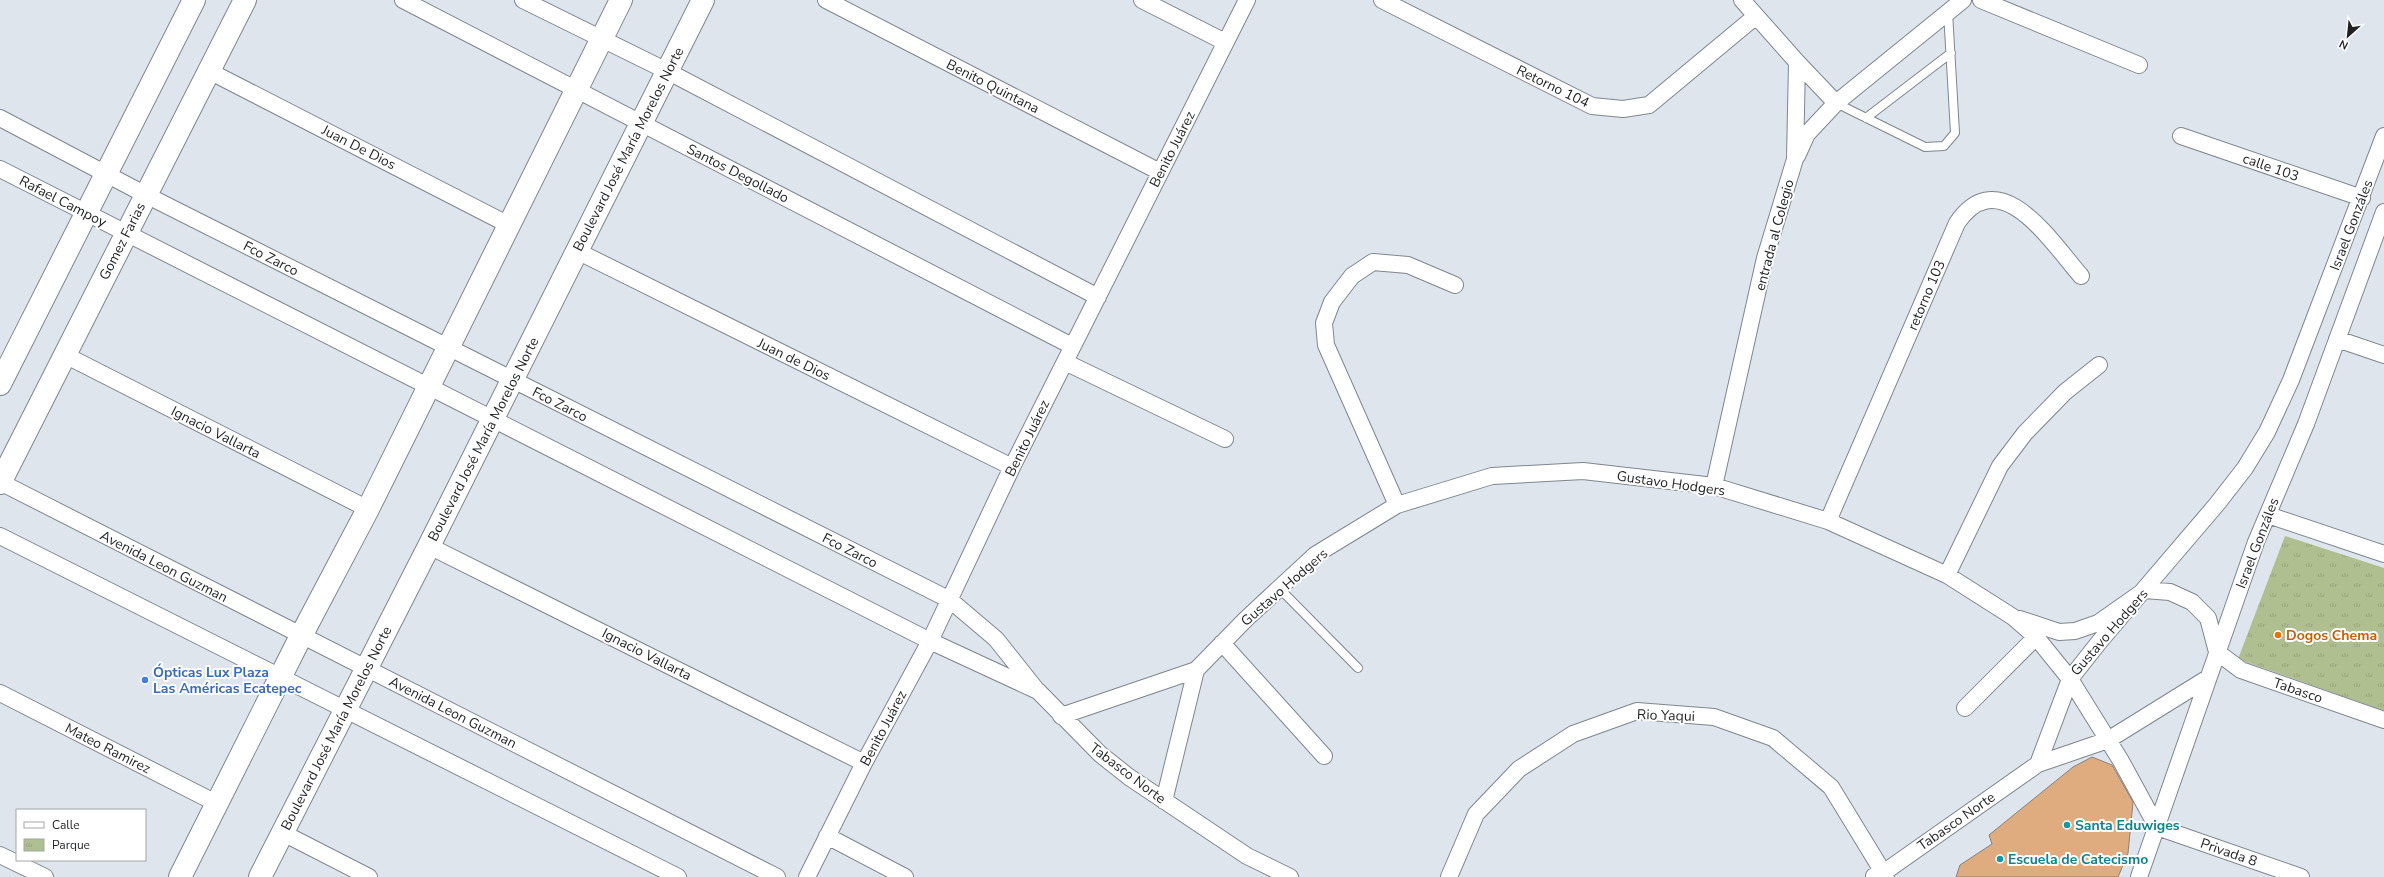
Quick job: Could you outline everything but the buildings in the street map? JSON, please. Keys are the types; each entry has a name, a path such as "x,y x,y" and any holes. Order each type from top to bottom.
{"main road":[{"path":"0,384 194,0"},
{"name":"Gomez Farias","path":"0,482 245,0"},
{"path":"180,877 280,676 368,509 507,224 621,0"},
{"name":"Boulevard José María Morelos Norte","path":"260,877 344,709 429,546 703,0"}],"street":[{"name":"Santos Degollado","path":"403,0 576,88 1072,346"},
{"path":"523,0 667,71 1098,297"},
{"name":"Benito Quintana","path":"826,0 1160,172"},
{"path":"1142,0 1226,42"},
{"name":"Benito Juárez","path":"807,877 864,763 930,641 1012,467 1247,0"},
{"name":"Retorno 104","path":"1382,0 1592,106 1623,109 1649,105 1756,16"},
{"path":"1742,0 1836,103"},
{"path":"1795,159 1808,134 1836,103 1963,0"},
{"path":"1981,0 2139,65"},
{"name":"entrada al Colegio","path":"1714,486 1765,258 1795,159 1797,62"},
{"name":"Juan De Dios","path":"209,71 507,224"},
{"path":"0,118 107,174"},
{"name":"calle 103","path":"2180,136 2362,198"},
{"name":"Israel Gonzáles","path":"2217,504 2245,468 2267,432 2285,393 2362,198 2384,136"},
{"name":"Rafael Campoy","path":"0,169 126,233"},
{"name":"Fco Zarco","path":"107,174 950,600"},
{"name":"retorno 103","path":"1828,521 1957,223 1966,209 1981,200 2002,200 2024,211 2082,276"},
{"name":"Israel Gonzáles","path":"2139,877 2217,652 2268,515 2306,424 2384,212"},
{"path":"126,233 930,641"},
{"name":"Juan de Dios","path":"577,251 1012,467"},
{"path":"1397,505 1326,345 1324,323 1332,302 1352,276 1373,262 1408,265 1455,285"},
{"path":"2337,339 2384,355"},
{"name":"Ignacio Vallarta","path":"65,355 368,509"},
{"path":"1065,362 1225,439"},
{"path":"1947,575 2000,466 2025,433 2065,392 2099,365"},
{"name":"Gustavo Hodgers","path":"1061,716 1196,670 1279,588 1316,555 1397,505 1492,476 1583,471 1714,486 1828,521 1947,575 2013,617 2036,637 2070,679 2100,641 2217,504"},
{"name":"Avenida Leon Guzman","path":"0,482 777,877"},
{"path":"2268,515 2384,554"},
{"path":"0,536 678,877"},
{"name":"Ignacio Vallarta","path":"429,546 864,763"},
{"path":"2013,617 2059,632 2084,630 2098,623 2145,590 2170,592 2192,602 2208,618 2217,652"},
{"path":"950,600 996,640 1038,691"},
{"path":"1965,708 2036,637"},
{"name":"Tabasco Norte","path":"930,641 1038,691 1100,754 1164,801 1247,856 1290,877"},
{"path":"1222,643 1324,756"},
{"name":"Tabasco","path":"2217,652 2241,670 2384,720"},
{"path":"1164,801 1196,670"},
{"name":"Tabasco Norte","path":"1880,876 2038,764 2108,740 2208,678"},
{"path":"2070,679 2108,740 2157,827"},
{"path":"2038,764 2070,679"},
{"name":"Mateo Ramirez","path":"0,693 216,803"},
{"name":"Rio Yaqui","path":"1449,877 1476,814 1519,769 1573,734 1637,711 1714,717 1773,738 1831,787 1880,876"},
{"name":"Privada 8","path":"2157,827 2301,877"},
{"path":"283,833 369,877"},
{"path":"827,836 905,877"},
{"path":"0,855 45,877"}],"lane":[{"path":"1836,103 1925,147 1944,146 1955,133 1948,12"},
{"path":"1866,118 1951,53"},
{"path":"1279,588 1358,668"}],"green space":[{"path":"2285,536 2384,568 2384,711 2238,659"}],"place":[{"name":"Dogos Chema","path":"2278,635"},
{"name":"Ópticas Lux Plaza Las Américas Ecatepec","path":"145,680"},
{"name":"Santa Eduwiges","path":"2067,825"},
{"name":"Escuela de Catecismo","path":"2000,859"}]}
